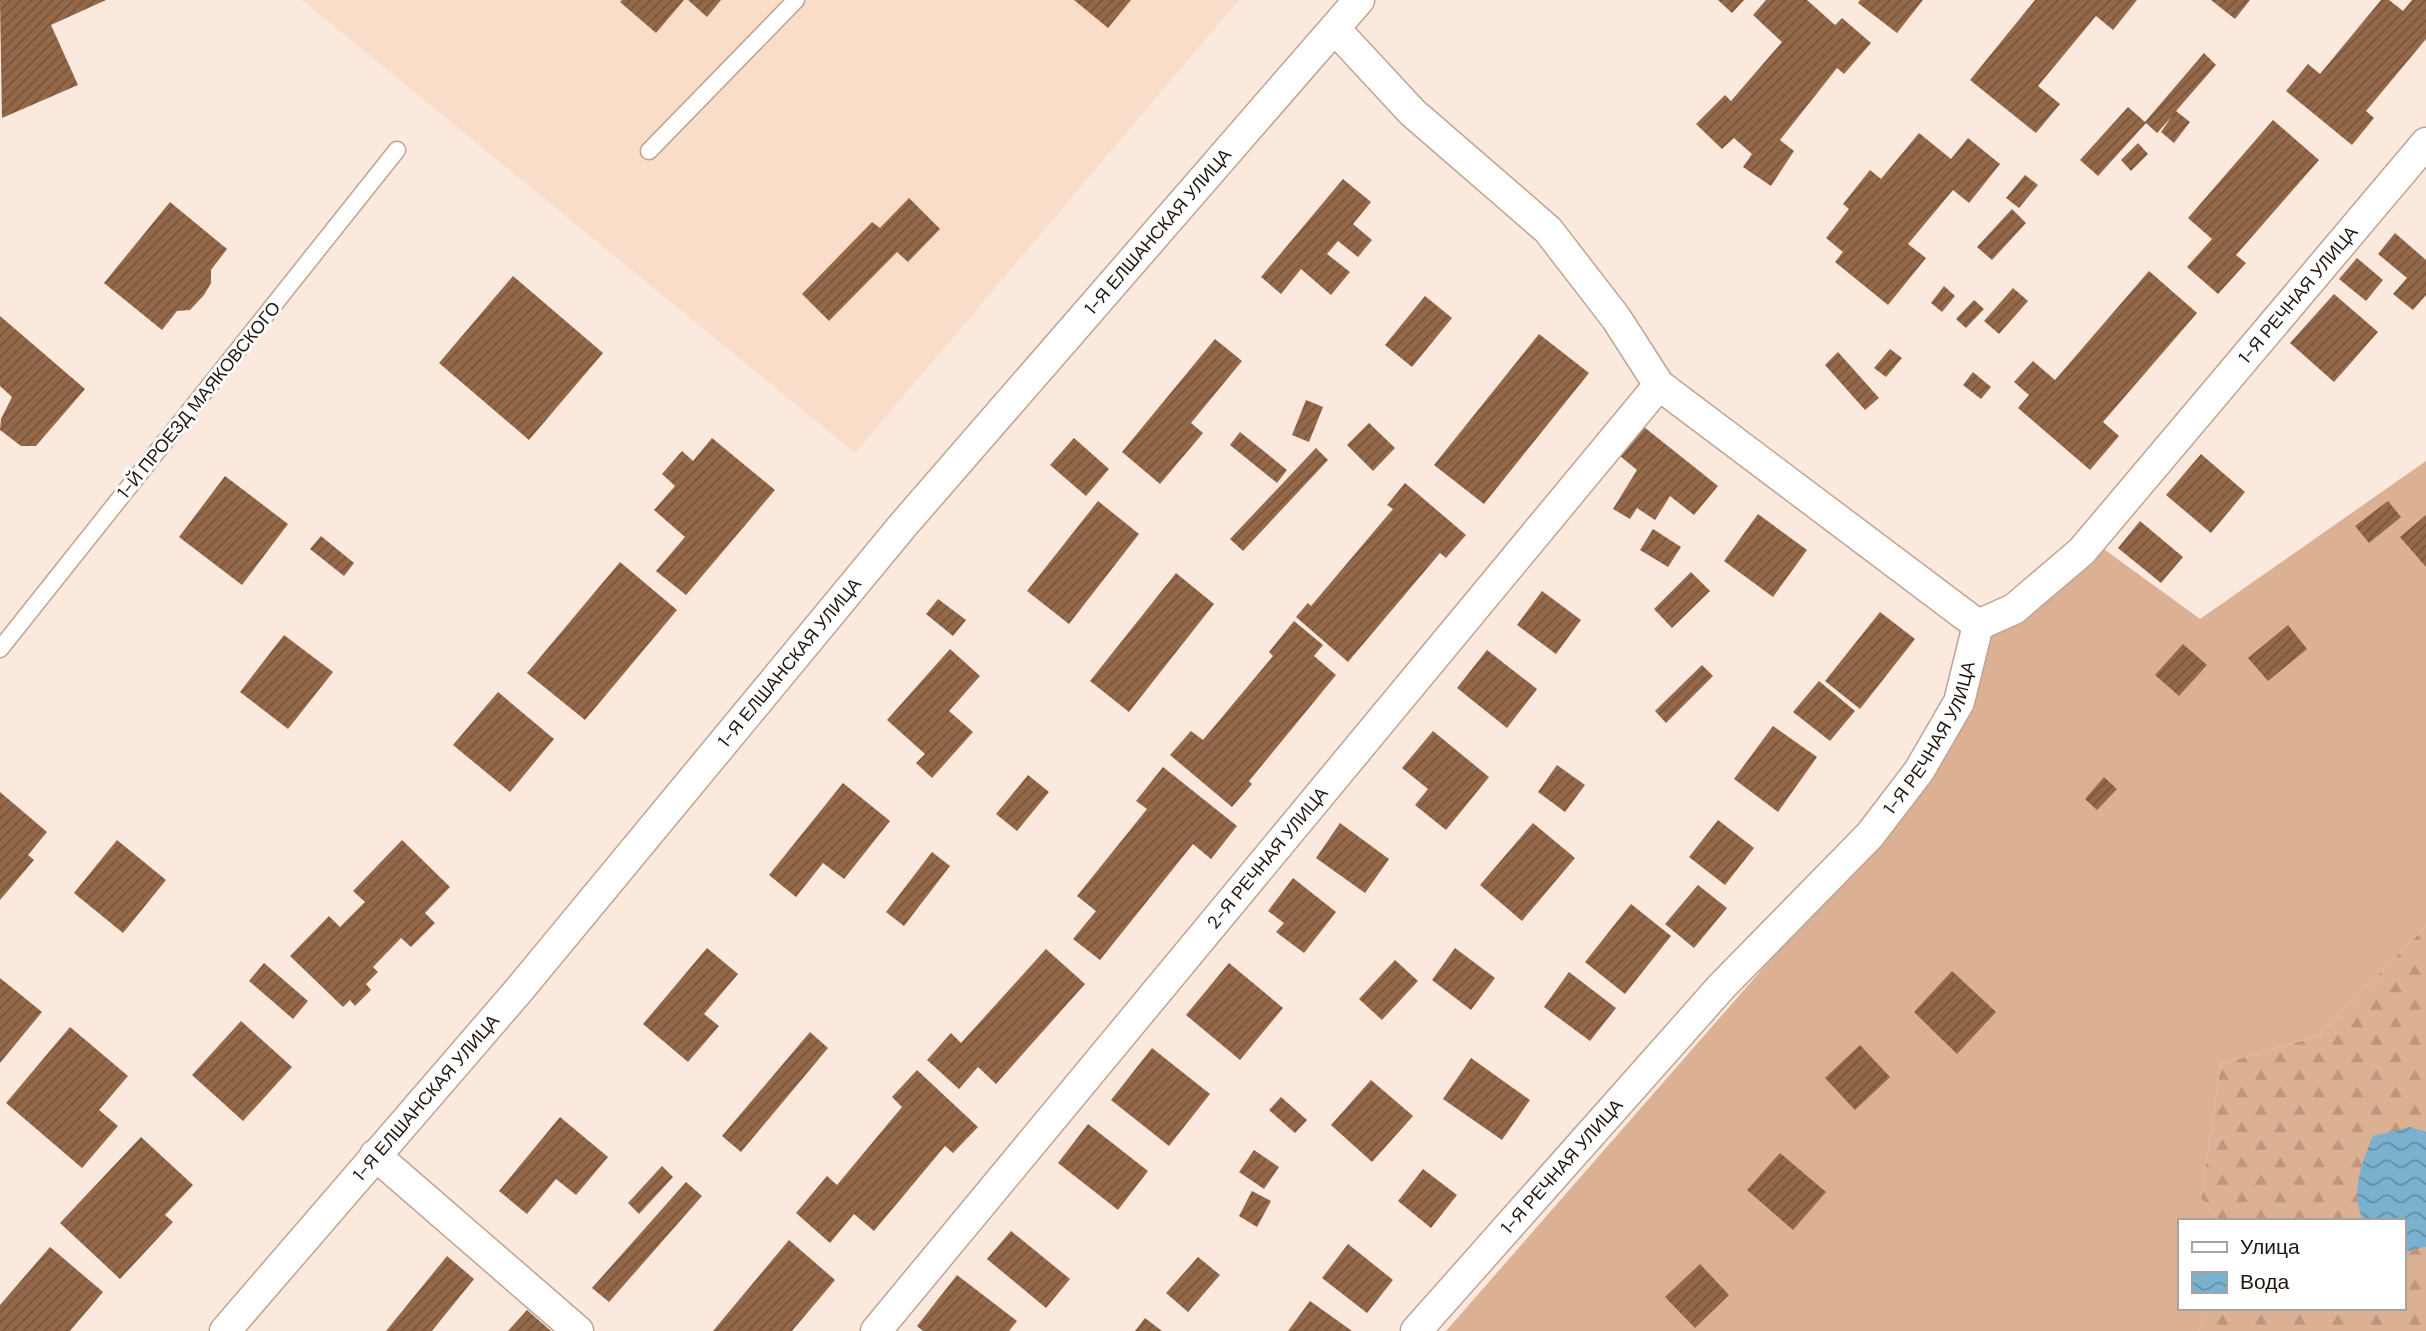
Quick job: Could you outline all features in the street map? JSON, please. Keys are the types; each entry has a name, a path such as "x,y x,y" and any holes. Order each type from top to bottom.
{"street":[{"name":"1-Я ЕЛШАНСКАЯ УЛИЦА","path":"225,1331 519,990 897,531 1359,0"},
{"path":"1335,29 1412,112 1548,230 1616,318 1658,385 1978,625"},
{"name":"1-Я РЕЧНАЯ УЛИЦА","path":"1416,1331 1722,986 1878,825 1920,771 1959,702 1978,625 2014,609 2082,551 2426,143"},
{"name":"2-Я РЕЧНАЯ УЛИЦА","path":"876,1331 1658,385"},
{"path":"375,1154 578,1331"}],"lane":[{"path":"649,151 796,0"},
{"name":"1-Й ПРОЕЗД МАЯКОВСКОГО","path":"0,649 397,150"}],"shaded area":[{"path":"302,0 1239,0 855,453"}],"green space":[{"path":"2426,461 2426,926 2318,1036 2221,1064 2201,1198 2217,1219 2178,1219 2178,1310 2204,1310 2199,1331 1446,1331 1910,800 1975,699 1991,631 2101,547 2200,619"},
{"path":"2426,926 2426,1331 2199,1331 2204,1310 2405,1310 2405,1219 2217,1219 2201,1198 2221,1064 2318,1036"}],"water":[{"path":"2410,1127 2426,1132 2426,1247 2405,1252 2405,1219 2363,1219 2357,1189 2361,1167 2373,1136"}],"building":[{"path":"0,0 106,0 51,25 78,85 2,118"},
{"path":"684,0 656,33 620,2"},
{"path":"688,0 721,0 707,17"},
{"path":"1074,0 1131,0 1108,28"},
{"path":"1718,0 1744,0 1732,13"},
{"path":"1766,0 1807,0 1835,25 1842,18 1871,43 1844,74 1837,68 1780,140 1794,151 1771,186 1743,167 1752,154 1734,138 1722,149 1696,124 1725,95 1731,101 1782,42 1753,15"},
{"path":"1860,0 1923,0 1897,33 1858,3"},
{"path":"2035,0 2137,0 2113,30 2096,16 2038,86 2060,104 2036,133 1970,80"},
{"path":"2211,0 2250,0 2235,19"},
{"path":"2381,0 2389,0 2403,11 2412,0 2426,0 2426,39 2366,111 2374,118 2352,145 2286,91 2308,64 2320,74"},
{"path":"2204,53 2216,65 2176,111 2190,122 2174,143 2161,132 2172,116 2157,133 2146,123 2098,176 2080,160 2128,107 2145,122"},
{"path":"2273,120 2319,160 2236,255 2246,263 2218,294 2187,267 2212,239 2188,218"},
{"path":"1919,133 1951,159 1968,138 2000,164 1969,203 1953,190 1908,244 1926,258 1888,305 1835,262 1843,252 1826,238 1849,209 1843,204 1870,170 1881,179"},
{"path":"2138,143 2148,154 2131,171 2121,160"},
{"path":"2025,175 2038,185 2019,208 2006,198"},
{"path":"1343,179 1371,202 1353,224 1372,240 1358,257 1338,241 1327,254 1350,272 1331,295 1301,269 1281,294 1261,277"},
{"path":"909,198 940,229 908,262 897,252 829,321 802,294 872,222 880,228"},
{"path":"170,202 227,249 211,270 211,283 204,295 190,310 177,311 162,330 104,283"},
{"path":"2012,209 2026,223 1992,260 1977,247"},
{"path":"2395,233 2426,260 2426,295 2413,310 2393,294 2407,278 2378,254"},
{"path":"2357,258 2383,280 2366,301 2339,279"},
{"path":"2149,271 2197,313 2103,422 2119,436 2090,470 2018,408 2029,395 2014,382 2033,361 2055,380"},
{"path":"513,276 603,353 529,440 439,363"},
{"path":"1944,286 1955,296 1942,312 1931,303"},
{"path":"2013,288 2028,301 1999,334 1984,321"},
{"path":"2334,294 2378,332 2334,382 2290,343"},
{"path":"1425,296 1452,318 1412,367 1385,345"},
{"path":"1974,300 1984,309 1966,328 1956,319"},
{"path":"0,316 85,389 36,446 21,446 0,430 1,419 12,397 0,386"},
{"path":"1539,334 1589,373 1484,504 1434,465"},
{"path":"1215,339 1242,361 1191,423 1203,433 1160,484 1122,452"},
{"path":"1890,349 1902,358 1886,377 1874,368"},
{"path":"1838,352 1879,398 1865,410 1825,365"},
{"path":"1973,372 1991,387 1981,399 1963,385"},
{"path":"1306,400 1323,407 1309,442 1292,435"},
{"path":"1369,423 1395,448 1373,471 1347,445"},
{"path":"1644,427 1718,486 1694,515 1670,496 1655,520 1637,508 1630,519 1613,509 1637,470 1620,456"},
{"path":"1240,432 1287,470 1277,483 1230,445"},
{"path":"712,438 775,490 686,595 656,571 685,537 654,510 675,486 662,474 682,451 693,461"},
{"path":"1074,438 1109,469 1086,496 1050,465"},
{"path":"1316,448 1328,460 1243,551 1230,539"},
{"path":"2201,454 2245,492 2211,533 2166,495"},
{"path":"225,476 288,524 242,585 179,537"},
{"path":"1405,483 1466,535 1446,558 1440,553 1348,662 1296,617 1308,603 1311,606 1393,509 1387,505"},
{"path":"1098,501 1139,534 1069,624 1027,591"},
{"path":"2388,501 2401,517 2369,543 2355,526"},
{"path":"1758,514 1807,550 1773,597 1724,561"},
{"path":"2426,515 2426,567 2400,537"},
{"path":"2140,521 2183,557 2161,583 2118,548"},
{"path":"1653,529 1681,547 1668,567 1640,550"},
{"path":"321,536 354,563 344,576 310,549"},
{"path":"620,562 677,610 585,720 527,673"},
{"path":"1691,572 1710,591 1672,628 1654,609"},
{"path":"1176,573 1214,604 1129,712 1090,681"},
{"path":"1542,591 1581,620 1556,654 1517,625"},
{"path":"938,599 966,620 953,636 926,614"},
{"path":"1880,612 1915,639 1860,709 1825,681"},
{"path":"1294,621 1323,645 1314,656 1336,675 1249,781 1252,784 1232,807 1170,755 1191,731 1203,740 1273,656 1269,652"},
{"path":"2288,625 2307,649 2268,681 2248,658"},
{"path":"284,635 333,672 288,729 240,692"},
{"path":"2183,644 2207,665 2179,696 2155,675"},
{"path":"950,649 980,676 949,711 973,732 932,778 916,763 925,754 887,720"},
{"path":"1487,650 1537,689 1507,728 1457,688"},
{"path":"1702,665 1713,676 1666,723 1655,711"},
{"path":"1819,681 1855,711 1830,741 1793,712"},
{"path":"498,692 554,739 510,792 453,745"},
{"path":"1773,726 1817,757 1778,812 1734,779"},
{"path":"1433,731 1489,777 1446,830 1415,805 1428,789 1402,768"},
{"path":"1557,765 1585,785 1565,812 1538,792"},
{"path":"1163,767 1237,826 1211,859 1193,844 1100,960 1073,939 1096,911 1077,896 1147,809 1136,801"},
{"path":"1028,775 1049,792 1017,831 996,814"},
{"path":"2104,777 2117,789 2097,810 2085,799"},
{"path":"843,783 890,821 844,879 823,863 796,897 769,875"},
{"path":"0,792 47,832 28,855 34,860 0,900"},
{"path":"1718,820 1754,848 1725,885 1689,857"},
{"path":"1340,823 1389,859 1365,893 1316,858"},
{"path":"1533,823 1575,858 1522,921 1480,885"},
{"path":"117,840 166,880 123,933 74,893"},
{"path":"402,840 450,887 425,913 435,923 411,947 401,938 373,967 378,972 366,984 371,990 355,1006 350,1000 343,1007 290,956 329,916 340,927 365,902 353,891"},
{"path":"932,852 950,866 904,926 886,912"},
{"path":"1293,878 1336,912 1304,953 1276,932 1284,923 1268,911"},
{"path":"1698,885 1727,908 1694,948 1665,924"},
{"path":"1631,904 1671,936 1625,994 1585,962"},
{"path":"707,948 738,974 704,1014 719,1026 688,1062 643,1024"},
{"path":"1455,948 1495,978 1471,1010 1432,980"},
{"path":"1046,949 1085,984 996,1084 978,1067 959,1089 927,1060 951,1033 961,1043"},
{"path":"1395,960 1418,981 1382,1020 1359,999"},
{"path":"264,963 308,1001 293,1019 249,981"},
{"path":"1229,963 1283,1008 1240,1060 1186,1015"},
{"path":"1952,971 1996,1012 1957,1054 1914,1012"},
{"path":"1569,972 1616,1008 1590,1041 1544,1007"},
{"path":"0,978 42,1012 0,1063"},
{"path":"241,1021 292,1067 243,1121 192,1075"},
{"path":"70,1027 128,1076 99,1110 118,1126 82,1168 6,1103"},
{"path":"810,1032 828,1048 741,1152 722,1136"},
{"path":"1860,1045 1890,1077 1855,1110 1825,1078"},
{"path":"1152,1048 1210,1094 1169,1146 1111,1100"},
{"path":"1471,1058 1530,1100 1502,1140 1443,1099"},
{"path":"917,1070 978,1127 953,1153 945,1146 874,1231 854,1214 830,1243 796,1213 827,1176 837,1185 902,1107 892,1097"},
{"path":"1371,1080 1413,1116 1372,1162 1331,1125"},
{"path":"1281,1097 1307,1120 1295,1133 1269,1110"},
{"path":"560,1117 608,1157 576,1195 556,1179 527,1214 499,1191"},
{"path":"1088,1124 1148,1171 1118,1210 1058,1163"},
{"path":"141,1137 193,1185 165,1215 173,1222 120,1279 60,1223"},
{"path":"1254,1150 1279,1167 1264,1189 1239,1172"},
{"path":"1780,1153 1826,1192 1793,1230 1747,1190"},
{"path":"662,1166 673,1177 639,1214 628,1203"},
{"path":"1423,1169 1457,1195 1431,1228 1398,1201"},
{"path":"686,1182 702,1196 609,1302 592,1288"},
{"path":"1252,1191 1271,1201 1257,1227 1239,1216"},
{"path":"1011,1231 1070,1279 1046,1308 987,1259"},
{"path":"789,1240 835,1280 792,1331 713,1331"},
{"path":"1348,1244 1393,1280 1367,1313 1322,1278"},
{"path":"50,1247 103,1292 70,1331 0,1331 0,1305"},
{"path":"447,1256 474,1279 432,1331 386,1331"},
{"path":"1198,1257 1220,1275 1188,1312 1166,1293"},
{"path":"1700,1264 1729,1295 1695,1328 1665,1297"},
{"path":"957,1275 1017,1321 1009,1331 923,1331 917,1326"},
{"path":"1310,1301 1352,1331 1288,1331"},
{"path":"527,1310 551,1331 508,1331"},
{"path":"1145,1318 1162,1331 1135,1331"}]}
